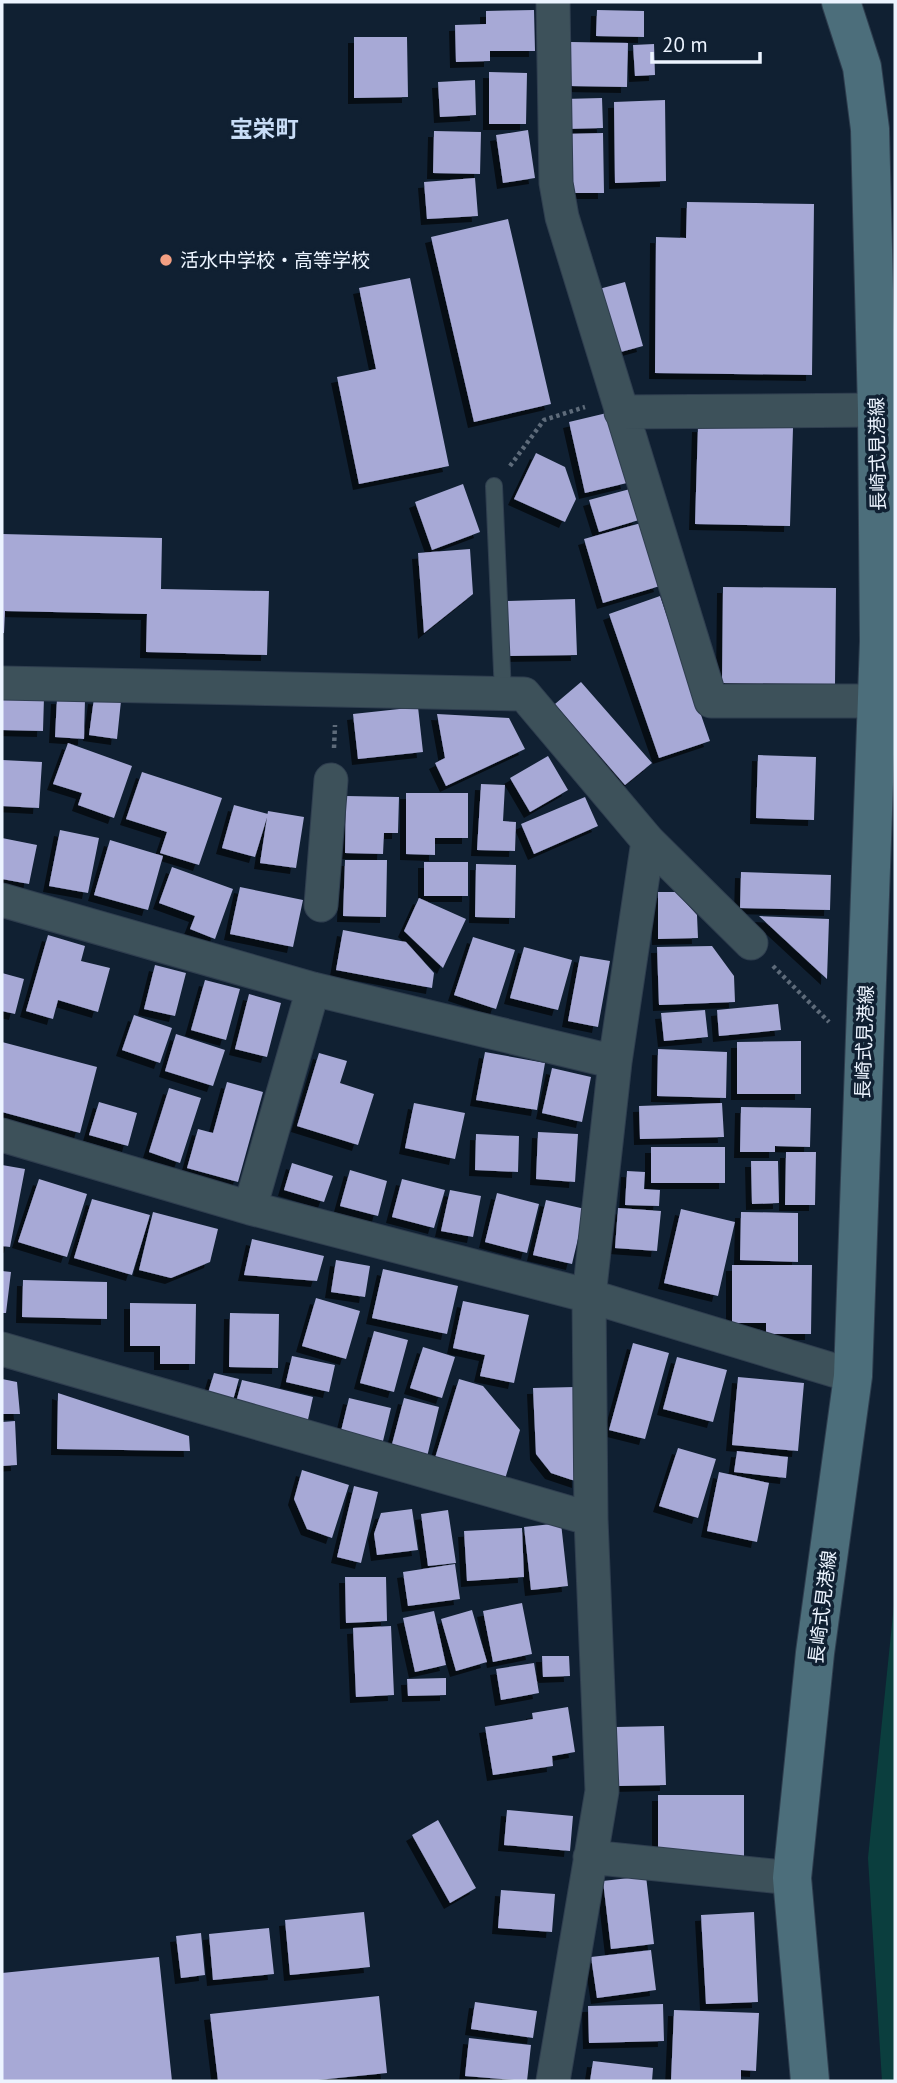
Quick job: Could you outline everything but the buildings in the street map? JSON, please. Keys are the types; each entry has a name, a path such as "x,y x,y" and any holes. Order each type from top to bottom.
{"main road":[{"name":"長崎式見港線","path":"810,2081 792,1878 816,1653 853,1376 877,701 887,640 877,410 870,129 862,67 841,2"}],"street":[{"path":"553,2 555,183 562,217 710,701 877,701"},
{"path":"619,405 877,410"},
{"path":"2,683 524,694 648,841 751,943"},
{"path":"321,905 331,780"},
{"path":"553,2081 602,1791 591,1519 589,1296 615,1062 648,841"},
{"path":"2,900 313,989 615,1062"},
{"path":"250,1208 313,989"},
{"path":"2,1135 250,1208 589,1296 853,1376"},
{"path":"2,1349 591,1519"},
{"path":"590,1857 792,1878"}],"lane":[{"path":"494,486 503,694"}],"path":[{"path":"494,486 544,420 619,405"},
{"path":"331,780 338,690"},
{"path":"751,943 864,1057"}],"shaded area":[{"path":"895,1595 895,2081 882,2081 868,1858"}],"place":[{"name":"活水中学校・高等学校","path":"166,260"}],"district":[{"name":"宝栄町","path":"264,129"}]}
